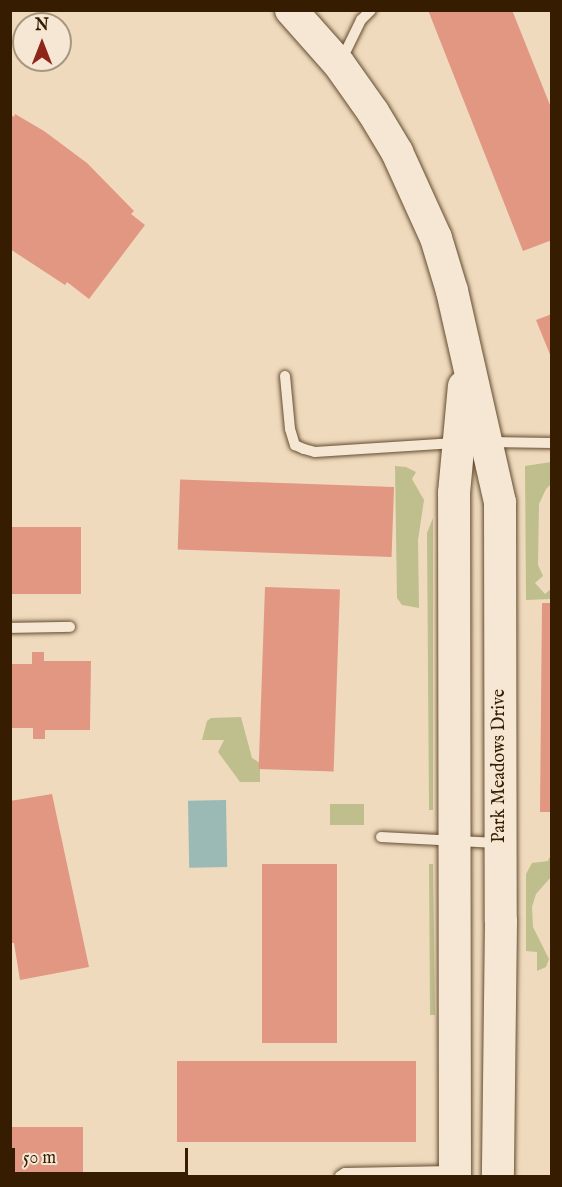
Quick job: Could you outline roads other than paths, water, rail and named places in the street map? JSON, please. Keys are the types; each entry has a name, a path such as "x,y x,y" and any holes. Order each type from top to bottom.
{"main road":[{"name":"Park Meadows Drive","path":"291,10 339,64 398,152 436,238 452,291 466,358 472,442 500,502 498,1176"},
{"name":"Park Meadows Drive","path":"455,1174 454,493 472,442"}],"lane":[{"path":"339,64 361,20 371,10"},
{"path":"285,376 290,429 295,444 315,452 472,442 552,442"},
{"path":"10,628 70,627"},
{"path":"381,837 500,843"},
{"path":"340,1176 345,1173 455,1174"}],"water":[{"path":"226,800 227,867 189,868 188,801"}]}
